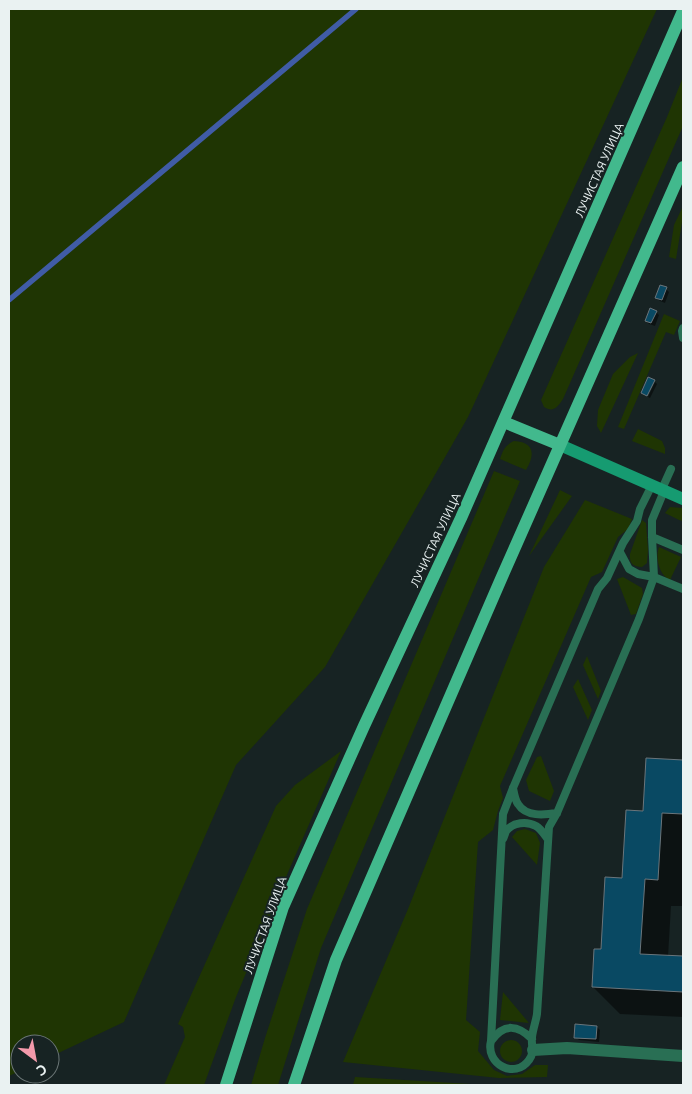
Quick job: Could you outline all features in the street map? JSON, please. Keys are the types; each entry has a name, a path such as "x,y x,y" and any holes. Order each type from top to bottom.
{"main road":[{"name":"ЛУЧИСТАЯ УЛИЦА","path":"226,1085 283,907 504,422 683,11"},
{"path":"294,1085 336,960 683,167"},
{"path":"504,422 560,445"}],"street":[{"path":"560,445 683,499"},
{"path":"532,1044 683,1056"}],"lane":[{"path":"683,328 683,338"},
{"path":"492,1041 503,814 598,589 607,578 637,521 640,509 659,488 670,469"},
{"path":"532,1044 526,1032 518,1028 506,1028 497,1033 492,1041 490,1047 491,1054 495,1062 510,1070 520,1067 528,1061 532,1044 538,1014 548,826 557,812 639,619 654,577 653,516 659,488"},
{"path":"652,537 683,550"},
{"path":"620,552 629,569 638,574 654,577 683,589"},
{"path":"513,788 518,805 528,812 542,815 557,812"},
{"path":"501,843 506,832 513,825 528,823 536,826 548,838"}],"green space":[{"path":"9,9 657,9 468,417 325,667 236,765 124,1022 60,1052 60,1034 10,1034 9,1076"},
{"path":"683,77 683,126 563,399 555,408 547,409 541,400"},
{"path":"683,206 676,259 669,257 674,225"},
{"path":"664,314 680,321 674,335 666,332 624,429 618,427"},
{"path":"638,353 601,433 597,426 598,410 613,374 630,357"},
{"path":"638,429 662,441 665,454 632,441"},
{"path":"514,441 526,444 531,450 531,459 526,470 500,459 508,444"},
{"path":"494,471 520,481 321,948 278,1085 251,1085 307,909"},
{"path":"560,490 572,496 529,556"},
{"path":"585,500 632,519 628,529 618,537 602,572 591,577 500,786 503,798 493,830 478,842 466,1020 480,1032 478,1051 494,1070 507,1076 522,1074 535,1065 548,1065 547,1077 499,1078 343,1062 408,909 544,567"},
{"path":"670,507 683,508 683,521 665,513"},
{"path":"642,520 646,523 648,550 647,563 642,567 632,564 630,554"},
{"path":"659,547 681,557 670,580 666,578 659,566 657,556"},
{"path":"623,577 642,588 643,594 636,614 631,615 617,579"},
{"path":"587,656 601,691 598,699 583,665"},
{"path":"578,679 592,710 588,720 573,687"},
{"path":"341,751 236,997 204,1085 164,1085 185,1037 183,1027 178,1024 276,806 295,785"},
{"path":"541,756 554,791 550,801 529,791 526,780 537,757"},
{"path":"525,829 536,833 540,843 537,865 512,837 517,831"},
{"path":"503,992 529,1023 500,1020"},
{"path":"511,1040 519,1043 522,1051 519,1059 511,1062 503,1059 500,1051 503,1043"},
{"path":"355,1077 487,1085 353,1085"}],"building":[{"path":"660,285 667,287 662,300 655,298"},
{"path":"650,308 657,311 651,323 645,321"},
{"path":"648,377 655,380 647,396 641,393"},
{"path":"646,758 683,760 683,814 662,813 658,880 645,879 640,954 683,956 683,992 592,987 594,949 601,949 605,877 622,878 626,810 643,811"},
{"path":"575,1024 597,1026 596,1039 574,1038"}],"waterway":[{"path":"9,300 356,9"}]}
